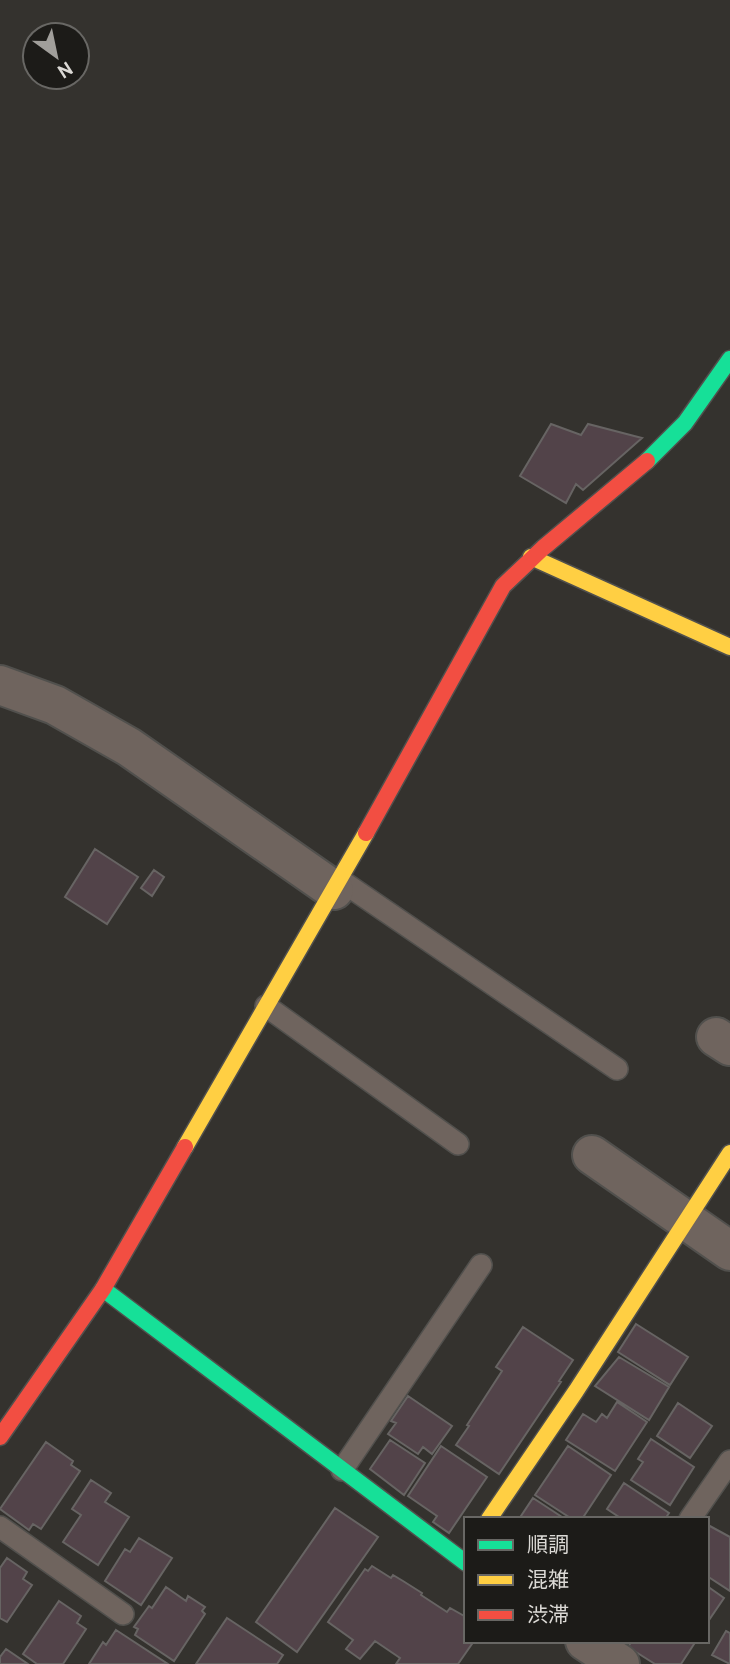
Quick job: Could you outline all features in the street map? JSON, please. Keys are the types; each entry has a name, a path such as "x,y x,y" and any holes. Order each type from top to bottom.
{"street":[{"path":"0,1437 103,1289 337,885 503,586 531,557 671,438 730,359"},
{"path":"531,557 730,646"},
{"path":"0,685 55,705 129,747 337,885"},
{"path":"490,1517 730,1153"},
{"path":"592,1155 730,1251"},
{"path":"103,1289 464,1559"}],"lane":[{"path":"337,885 617,1069"},
{"path":"266,1006 458,1144"},
{"path":"342,1469 481,1265"},
{"path":"691,1517 730,1461"},
{"path":"0,1527 123,1614"}],"building":[{"path":"551,424 581,435 588,424 642,438 583,490 576,484 566,503 520,476"},
{"path":"95,849 138,877 107,924 65,897"},
{"path":"154,870 164,877 152,896 141,888"},
{"path":"636,1324 688,1357 670,1385 618,1352"},
{"path":"523,1327 573,1360 499,1474 456,1445 502,1371 496,1367"},
{"path":"619,1357 669,1387 649,1420 595,1386"},
{"path":"408,1396 452,1426 432,1454 423,1447 418,1454 388,1434 396,1423 391,1421"},
{"path":"617,1402 647,1422 615,1471 566,1440 583,1414 596,1422 602,1414 607,1418"},
{"path":"678,1403 712,1426 690,1458 657,1436"},
{"path":"651,1439 694,1467 670,1505 631,1480 643,1462 638,1459"},
{"path":"390,1440 425,1463 404,1495 370,1469"},
{"path":"46,1442 73,1461 71,1465 80,1471 41,1529 33,1524 29,1530 0,1509"},
{"path":"441,1446 487,1477 449,1533 433,1522 437,1516 408,1496"},
{"path":"568,1446 611,1475 583,1517 569,1517 535,1495"},
{"path":"91,1480 111,1493 105,1502 129,1517 98,1565 63,1542 81,1515 72,1509"},
{"path":"624,1483 669,1513 666,1517 619,1517 607,1509"},
{"path":"533,1498 562,1517 520,1517"},
{"path":"335,1508 378,1537 297,1652 256,1622"},
{"path":"709,1526 730,1537 730,1591 709,1577"},
{"path":"139,1538 172,1558 141,1605 105,1581 125,1549 130,1552"},
{"path":"7,1558 27,1572 23,1579 32,1585 7,1622 0,1618 0,1568"},
{"path":"372,1566 391,1578 393,1575 447,1612 450,1608 464,1616 464,1643 473,1643 458,1664 396,1664 400,1658 375,1641 360,1659 346,1649 353,1640 328,1622 365,1569 368,1571"},
{"path":"166,1587 186,1601 188,1596 205,1607 202,1611 205,1614 174,1661 135,1635 138,1629 134,1627 149,1606 152,1608"},
{"path":"709,1587 724,1598 709,1620"},
{"path":"59,1601 81,1616 77,1623 86,1629 63,1664 37,1664 23,1654"},
{"path":"227,1618 283,1655 277,1664 196,1664"},
{"path":"116,1630 168,1664 89,1664 103,1642 106,1645"},
{"path":"726,1631 730,1633 730,1664 712,1655"},
{"path":"631,1643 695,1643 681,1664 655,1664 628,1647"},
{"path":"6,1649 28,1664 0,1664 0,1657"}],"traffic: fast":[{"path":"647,461 685,423 730,359"},
{"path":"103,1289 464,1561"}],"traffic: slow":[{"path":"531,557 730,647"},
{"path":"185,1147 366,833"},
{"path":"490,1517 576,1391 730,1153"}],"traffic: jam":[{"path":"366,833 503,586 543,548 647,461"},
{"path":"0,1437 103,1289 185,1147"}]}
